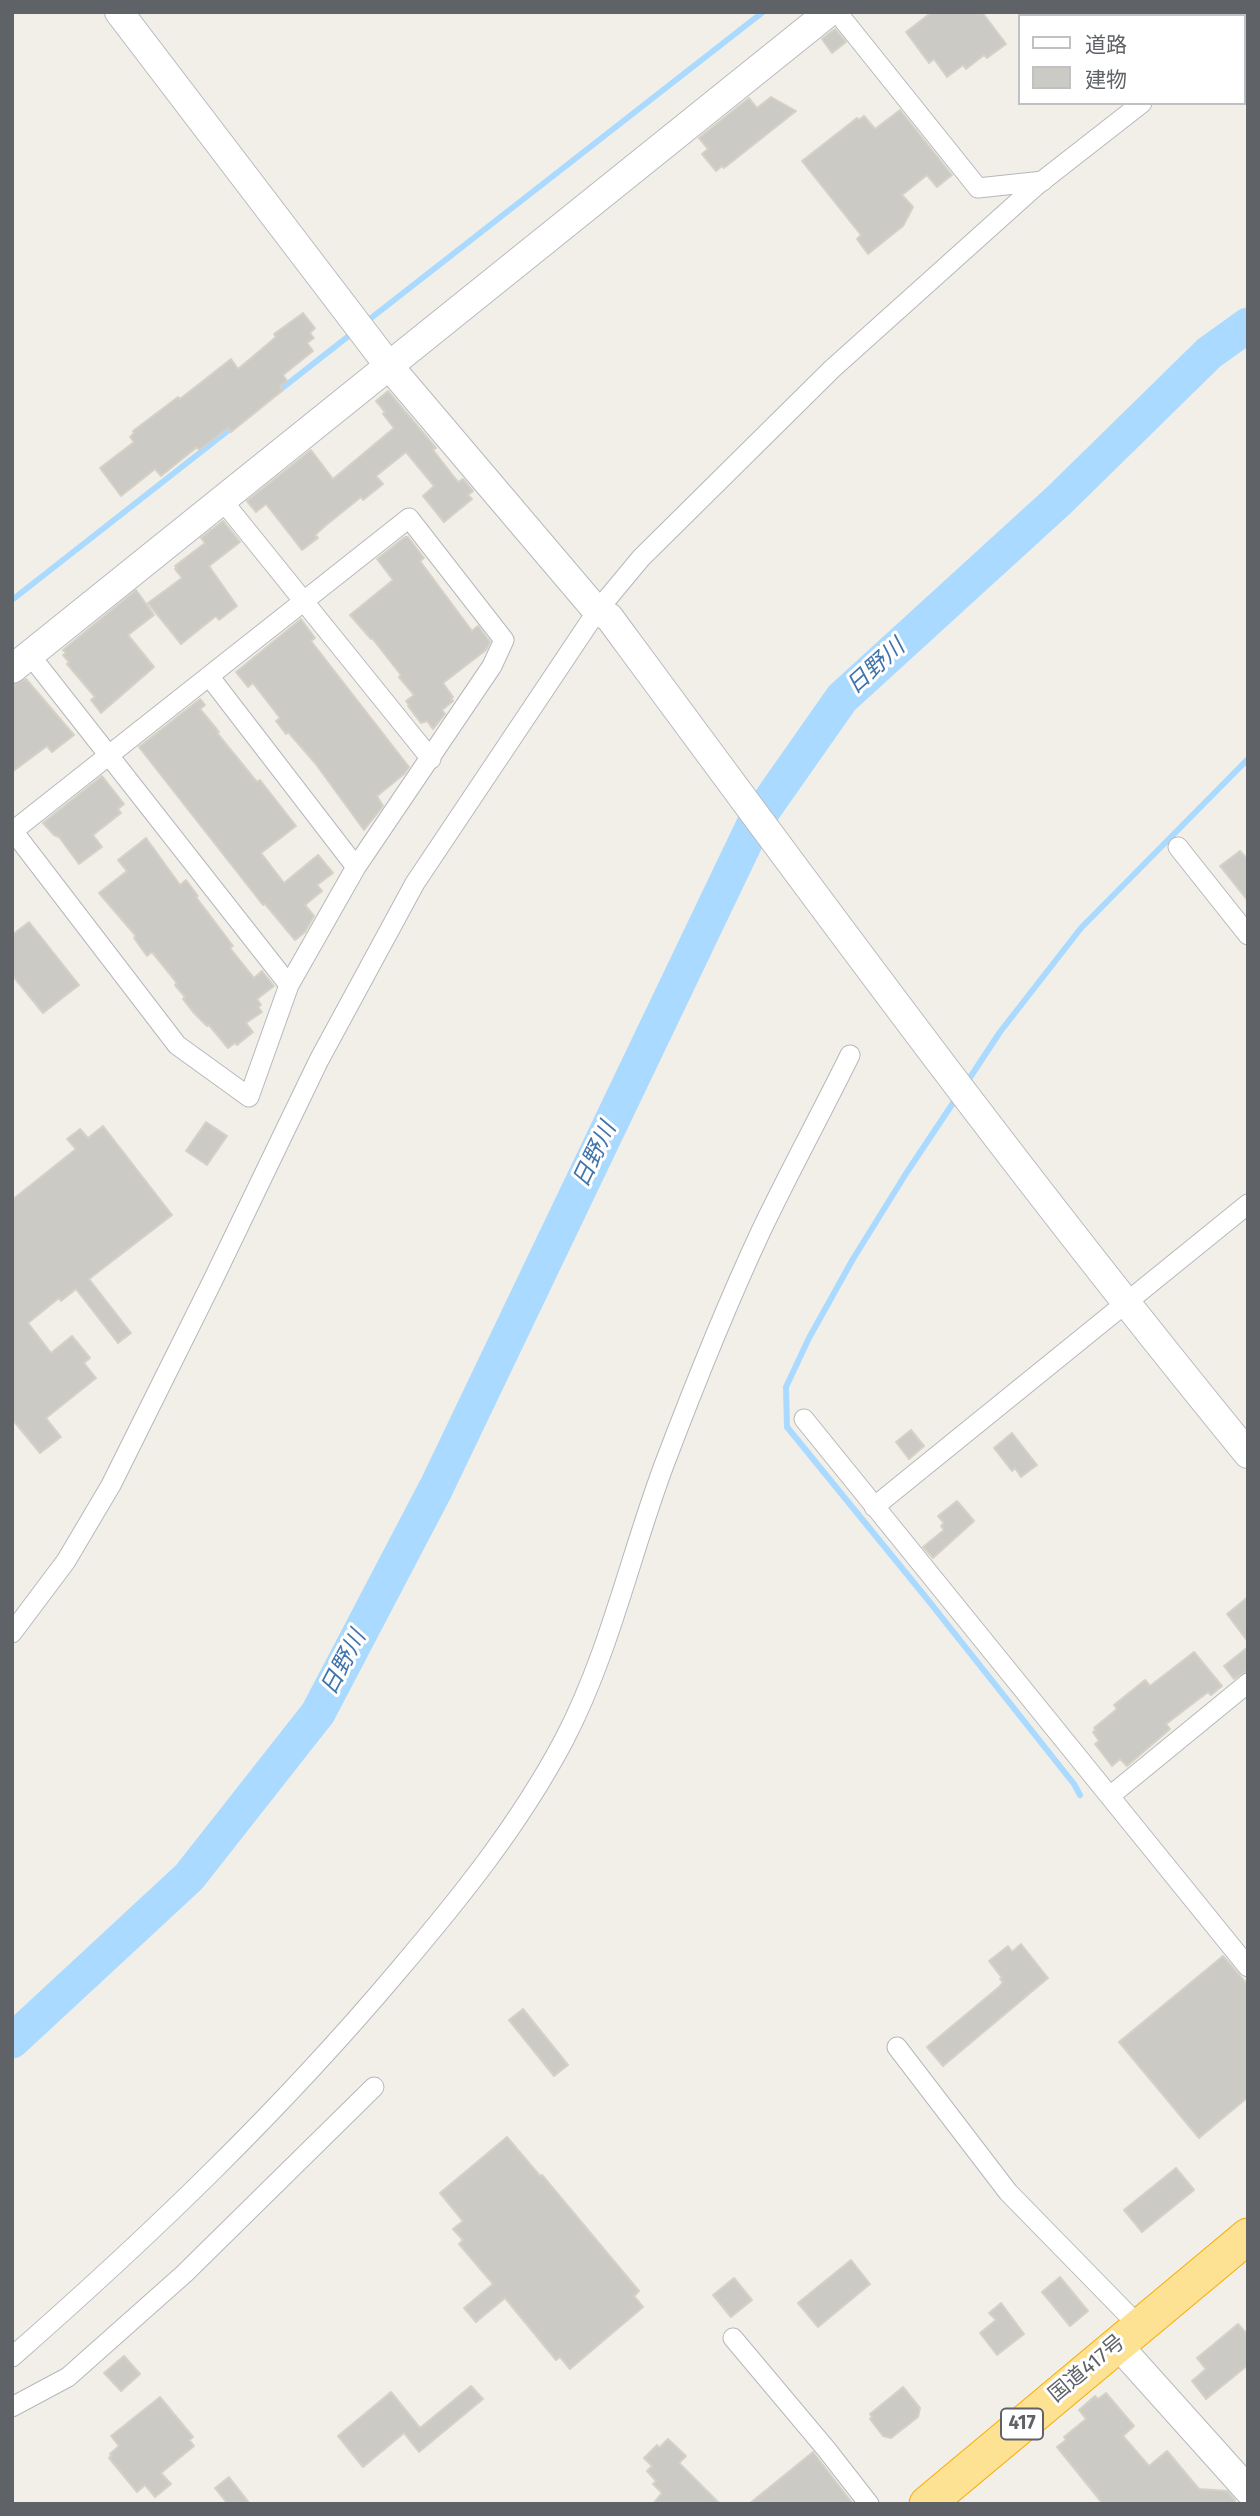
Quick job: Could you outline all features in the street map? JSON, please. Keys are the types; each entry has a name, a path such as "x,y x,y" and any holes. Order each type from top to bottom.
{"highway":[{"name":"国道417号","path":"927,2504 1248,2236"}],"street":[{"path":"119,12 389,366 603,614 922,1041 1126,1305 1248,1454"},
{"path":"289,985 109,755 21,662 829,12"},
{"path":"836,12 978,188 1043,181"},
{"path":"12,1633 66,1561 110,1485 212,1282 318,1060 415,883 641,558 832,369 1043,181 1139,105"},
{"path":"222,500 431,759"},
{"path":"409,518 504,640 492,666 356,867 289,985 248,1097 177,1045 13,831 209,676 409,518"},
{"path":"209,676 356,867"},
{"path":"1178,847 1248,935"},
{"path":"12,2357 169,2216 248,2138 343,2036 478,1873 536,1791 566,1736 594,1672 659,1479 697,1379 761,1231 850,1055"},
{"path":"873,1507 1248,1204"},
{"path":"804,1419 1248,1967"},
{"path":"1111,1796 1248,1683"},
{"path":"897,2047 1008,2192 1128,2335 1248,2490"},
{"path":"12,2407 78,2369 184,2274 374,2087"},
{"path":"733,2338 869,2504"}],"building":[{"path":"932,12 982,12 1006,44 987,58 984,55 966,69 963,65 947,77 934,59 929,63 906,32"},
{"path":"835,29 846,42 832,53 822,39"},
{"path":"771,97 796,111 724,168 722,166 716,171 702,154 708,149 699,138 749,98 757,108"},
{"path":"900,110 952,175 937,187 927,175 902,195 913,207 903,226 868,254 857,239 861,235 802,161 857,118 859,120 864,116 875,129"},
{"path":"303,313 315,328 310,333 314,338 307,343 313,351 283,375 287,381 280,386 283,390 231,432 228,428 199,450 197,447 161,476 155,469 121,496 100,468 134,442 130,437 133,431 231,359 238,369 276,337 274,334"},
{"path":"388,391 436,448 433,450 458,482 463,479 473,491 468,495 472,499 444,522 423,496 434,486 406,452 376,476 383,484 363,500 361,497 325,526 315,535 318,538 302,550 266,504 256,512 247,501 311,450 333,479 394,428 376,401"},
{"path":"223,521 240,542 209,566 237,606 219,620 216,616 181,644 148,603 182,578 175,566 205,543 201,538"},
{"path":"408,537 424,558 420,561 472,631 478,626 490,642 486,650 443,683 453,701 442,710 445,714 433,729 427,721 421,723 408,706 406,701 414,695 372,638 350,615 393,580 377,559"},
{"path":"136,590 154,615 128,635 154,667 101,713 91,700 95,697 67,664 69,662 63,655 66,653 63,650"},
{"path":"301,619 315,638 311,641 409,767 377,796 383,806 364,830 315,763 276,721 280,718 253,683 248,687 236,672"},
{"path":"26,679 74,735 52,752 47,746 12,772 12,685"},
{"path":"200,699 205,705 200,709 219,732 217,733 257,782 260,780 296,826 261,853 284,883 318,855 333,873 317,885 322,891 305,905 314,916 305,932 295,940 265,904 263,905 139,747"},
{"path":"102,776 124,804 118,809 121,813 93,835 102,847 79,864 59,837 43,823"},
{"path":"146,838 180,885 186,880 233,946 230,948 254,978 262,971 274,986 257,999 262,1012 246,1023 253,1032 237,1045 235,1043 228,1048 209,1025 193,1012 175,985 177,983 152,952 147,956 134,938 136,936 99,893 127,871 118,860"},
{"path":"1240,851 1248,860 1248,901 1220,866"},
{"path":"29,922 79,985 43,1013 12,975 12,935"},
{"path":"206,1122 227,1136 207,1165 186,1151"},
{"path":"103,1126 172,1215 89,1279 131,1333 118,1343 76,1289 61,1301 59,1298 28,1323 51,1353 72,1336 90,1358 84,1363 96,1378 46,1418 61,1437 40,1453 12,1419 12,1200 76,1149 67,1139 80,1129 88,1138"},
{"path":"911,1430 924,1446 909,1459 896,1442"},
{"path":"1012,1433 1037,1465 1021,1477 1015,1468 1012,1471 994,1448"},
{"path":"957,1501 974,1521 933,1558 923,1547 944,1530 941,1526 944,1523 938,1516"},
{"path":"1248,1597 1248,1642 1227,1614"},
{"path":"1248,1647 1248,1670 1234,1679 1224,1666"},
{"path":"1194,1652 1222,1686 1211,1695 1208,1692 1166,1724 1170,1729 1127,1766 1120,1759 1112,1766 1095,1744 1099,1741 1093,1732 1096,1730 1094,1728 1117,1709 1114,1705 1145,1680 1150,1686"},
{"path":"1021,1944 1048,1978 943,2066 927,2047 999,1987 1003,1982 1000,1979 1002,1978 989,1961 1008,1946 1012,1952"},
{"path":"1223,1956 1248,1985 1248,2097 1199,2138 1119,2042"},
{"path":"523,2009 568,2065 554,2076 509,2020"},
{"path":"507,2137 639,2291 634,2296 643,2307 570,2369 560,2357 556,2360 505,2298 476,2322 464,2308 493,2284 459,2244 463,2240 453,2229 463,2221 440,2193"},
{"path":"1176,2168 1194,2190 1142,2232 1124,2210"},
{"path":"851,2260 870,2284 818,2327 798,2303"},
{"path":"1060,2277 1088,2311 1070,2326 1042,2292"},
{"path":"734,2278 752,2300 731,2317 713,2295"},
{"path":"1001,2303 1024,2334 997,2355 980,2333 996,2320 989,2313"},
{"path":"1238,2324 1248,2335 1248,2365 1206,2399 1192,2381 1206,2369 1197,2358"},
{"path":"124,2356 140,2374 121,2391 104,2373"},
{"path":"471,2386 483,2399 419,2452 404,2433 363,2467 338,2436 391,2392 420,2428"},
{"path":"903,2387 920,2408 918,2417 891,2438 883,2436 870,2419 870,2414"},
{"path":"1106,2393 1134,2426 1123,2436 1149,2466 1167,2451 1199,2489 1227,2491 1235,2500 1234,2504 1103,2504 1057,2447 1066,2440 1064,2437 1086,2419 1079,2410 1095,2396 1098,2399"},
{"path":"160,2397 193,2437 189,2440 194,2446 161,2473 171,2484 155,2497 145,2485 137,2492 109,2458 119,2446 111,2436"},
{"path":"668,2439 686,2456 679,2463 720,2504 653,2504 662,2493 653,2484 656,2481 647,2471 652,2466 644,2458 657,2445 659,2448"},
{"path":"813,2452 853,2504 749,2504"},
{"path":"229,2477 250,2504 228,2504 215,2488"}],"waterway":[{"path":"366,322 763,12"},
{"name":"日野川","path":"12,2041 189,1877 318,1713 436,1488 755,822 842,698 1059,500 1209,353 1248,325"},
{"path":"276,393 355,331"},
{"path":"12,600 234,426"},
{"path":"967,1082 1000,1032 1081,928 1248,759"},
{"path":"957,1097 853,1259 809,1338 786,1387 787,1427 928,1600 1080,1795"}]}
